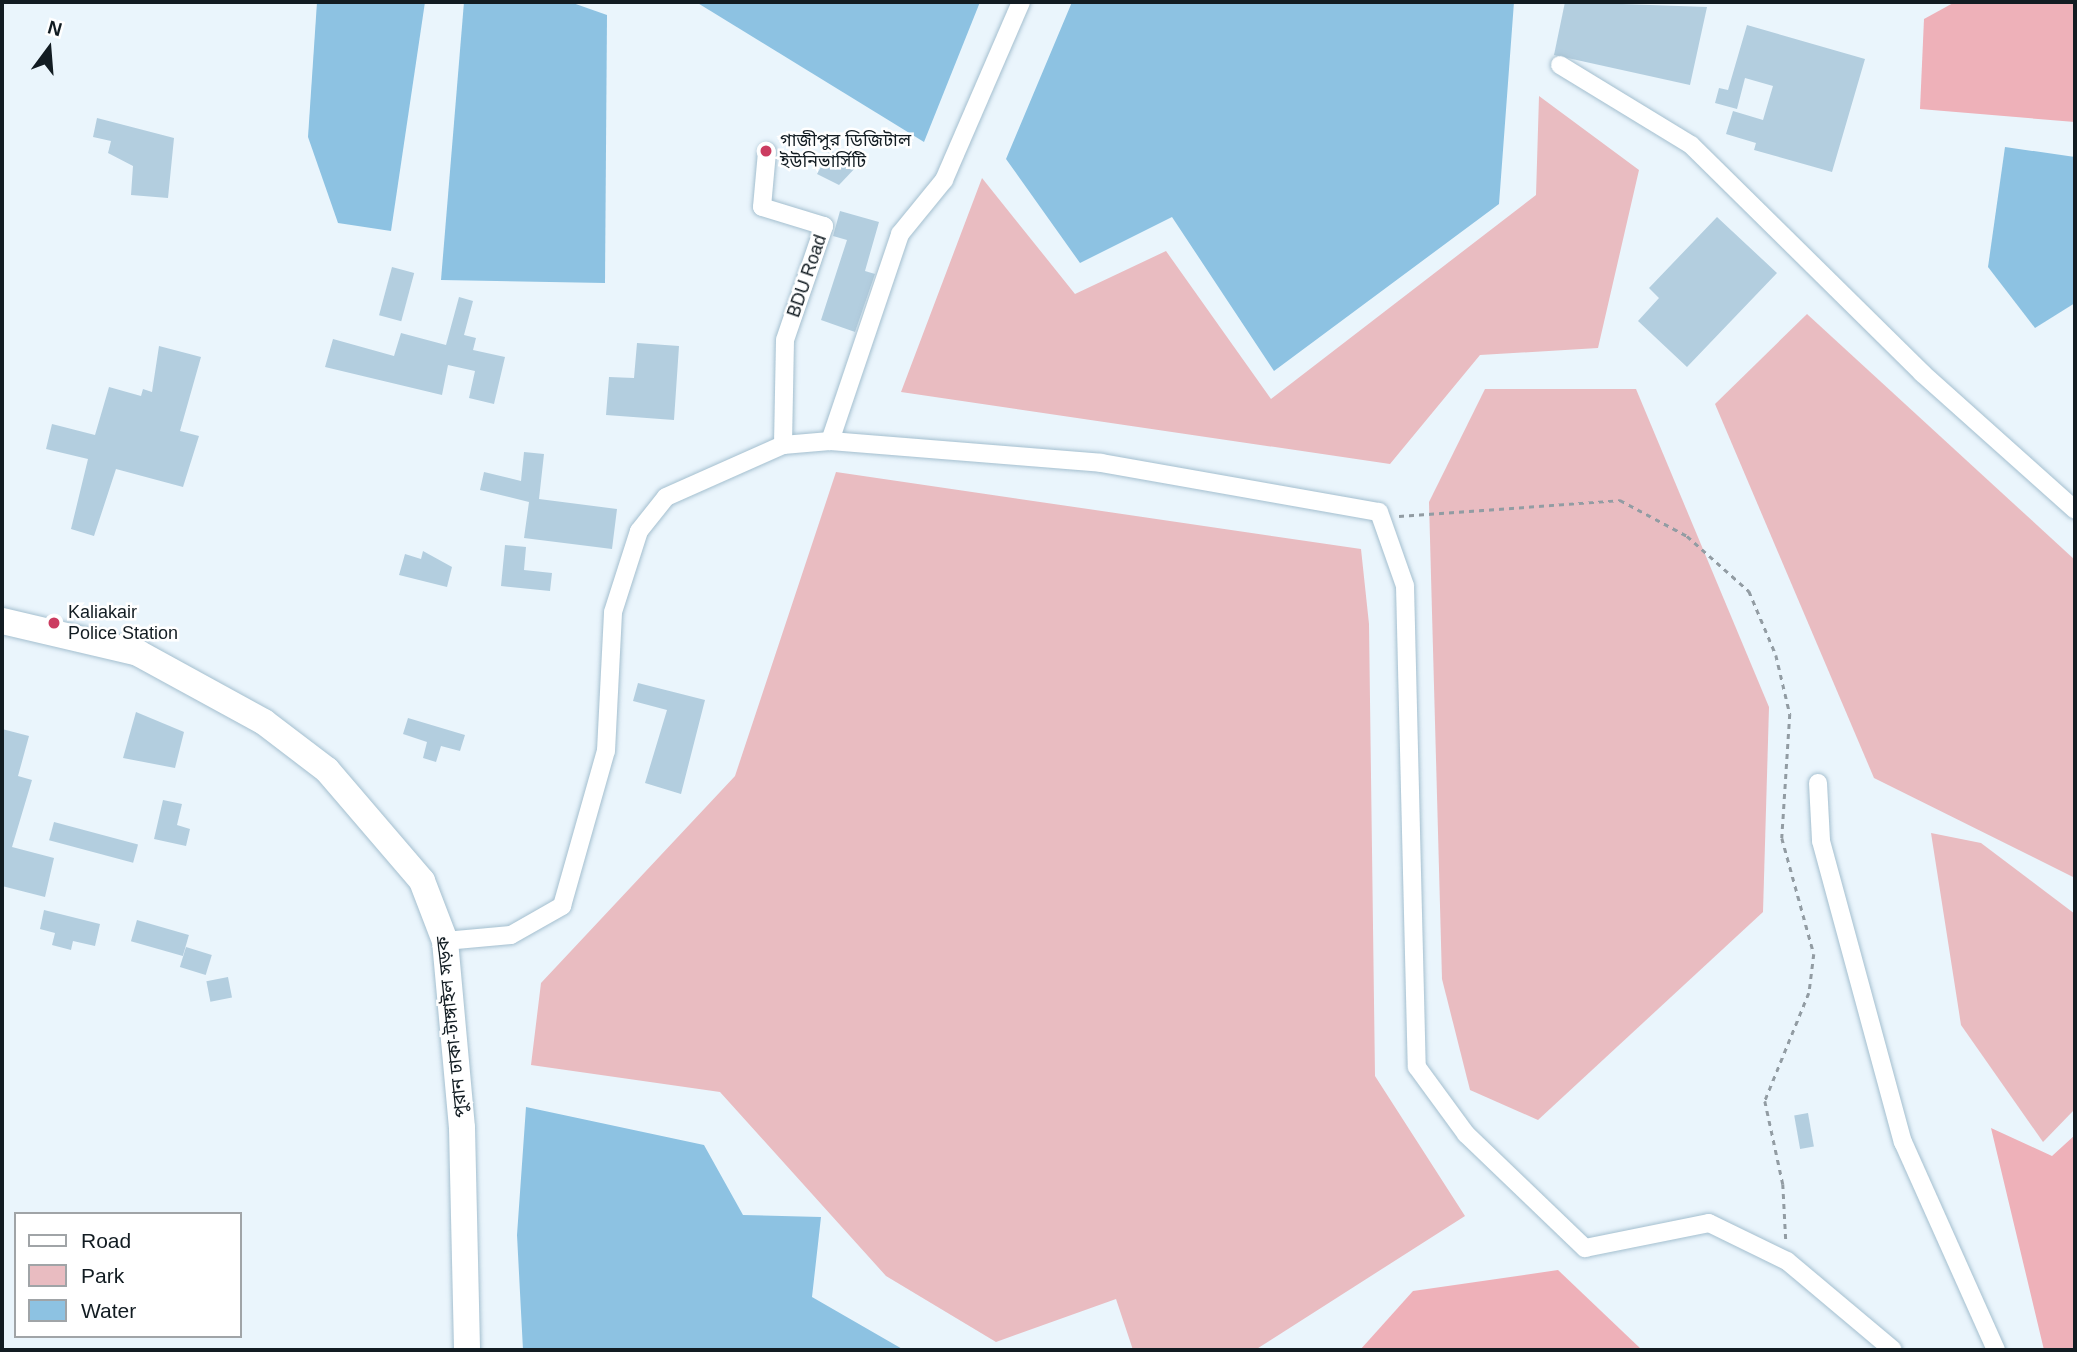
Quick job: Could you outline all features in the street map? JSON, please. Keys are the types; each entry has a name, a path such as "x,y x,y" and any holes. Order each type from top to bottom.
{"highway":[{"name":"পুরান ঢাকা-টাঙ্গাইল সড়ক","path":"2,621 138,653 290,740 327,770 400,850 438,912 445,941 462,1128 467,1350"}],"street":[{"path":"830,441 900,234 944,180 1021,2"},
{"path":"1560,65 1691,145 1922,373 2075,510"},
{"name":"BDU Road","path":"767,152 762,207 824,226 785,340 783,445"},
{"path":"445,941 510,935 562,905 606,751 613,612 639,531 666,497 783,445 830,441 1101,463 1379,512 1405,586 1417,1067 1466,1134 1585,1248 1709,1223 1787,1261 1892,1350"},
{"path":"1818,783 1821,841 1903,1142 1996,1350"}],"path":[{"path":"1379,512 1449,517 1620,500 1687,536 1749,591 1776,654 1790,714 1782,838 1814,954 1809,993 1765,1101 1783,1184 1787,1261"}],"green space":[{"path":"1539,96 1639,170 1598,348 1480,355 1390,464 901,392 982,178 1075,294 1166,251 1271,399 1536,195"},
{"path":"1807,314 2075,560 2075,878 1874,778 1715,404"},
{"path":"1485,389 1636,389 1769,707 1763,912 1538,1120 1470,1090 1442,979 1429,502"},
{"path":"836,472 1361,549 1369,624 1375,1076 1465,1216 1255,1350 1133,1350 1116,1299 996,1342 886,1276 720,1092 531,1065 541,983 735,776"},
{"path":"1931,833 1981,843 2075,914 2075,1109 2043,1142 1961,1025"}],"shaded area":[{"path":"1955,2 2075,2 2075,122 1920,109 1924,19"},
{"path":"1991,1128 2052,1156 2075,1135 2075,1350 2044,1350"},
{"path":"1558,1270 1642,1350 1360,1350 1413,1291"}],"water":[{"path":"317,2 425,2 391,231 338,223 308,137"},
{"path":"464,2 570,2 607,15 605,283 441,280"},
{"path":"696,2 980,2 924,142"},
{"path":"1072,2 1514,2 1499,204 1274,371 1172,217 1080,263 1006,159"},
{"path":"2005,147 2075,157 2075,303 2035,328 1988,267"},
{"path":"526,1107 704,1145 743,1215 821,1217 812,1297 904,1350 523,1350 517,1235"}],"building":[{"path":"1565,2 1707,7 1690,85 1554,55"},
{"path":"1747,25 1865,59 1832,172 1754,150 1756,143 1726,134 1733,111 1763,120 1773,86 1745,78 1737,109 1715,103 1719,88 1728,90"},
{"path":"97,118 174,138 168,198 131,195 133,166 108,153 111,141 93,137"},
{"path":"830,150 858,165 839,185 817,174"},
{"path":"840,211 879,222 865,271 875,274 855,332 821,320 847,240 833,236"},
{"path":"1717,217 1777,273 1687,367 1638,321 1659,298 1649,288"},
{"path":"392,267 414,273 401,321 379,315"},
{"path":"459,297 473,301 464,335 476,338 473,350 505,357 494,404 469,398 475,371 448,365 442,395 325,367 333,339 394,356 401,333 446,345"},
{"path":"637,343 679,346 674,420 606,415 609,377 634,378"},
{"path":"159,346 201,357 180,431 199,436 183,487 116,469 94,536 71,529 88,459 46,449 52,424 95,435 109,387 141,396 143,389 152,392"},
{"path":"524,452 544,454 539,499 617,509 612,549 524,538 529,502 480,490 484,472 521,481"},
{"path":"505,545 526,547 524,570 552,573 550,591 501,586"},
{"path":"423,551 452,567 447,587 399,575 405,554 421,559"},
{"path":"638,683 705,700 681,794 645,783 667,710 633,701"},
{"path":"136,712 184,732 175,768 123,758"},
{"path":"408,718 465,735 460,751 441,746 436,762 423,758 427,742 403,734"},
{"path":"2,729 29,736 18,776 32,780 12,847 54,858 45,897 2,886"},
{"path":"163,800 182,804 177,825 190,829 186,846 154,839"},
{"path":"54,822 138,845 133,863 49,840"},
{"path":"44,910 100,924 95,946 73,941 71,950 52,945 55,933 40,929"},
{"path":"137,920 189,935 183,956 131,941"},
{"path":"186,947 212,955 206,975 180,967"},
{"path":"228,977 232,998 210,1002 206,981"},
{"path":"1808,1113 1814,1146 1800,1149 1794,1115"}],"place":[{"name":"গাজীপুর ডিজিটাল ইউনিভার্সিটি","path":"766,151"},
{"name":"Kaliakair Police Station","path":"54,623"}]}
